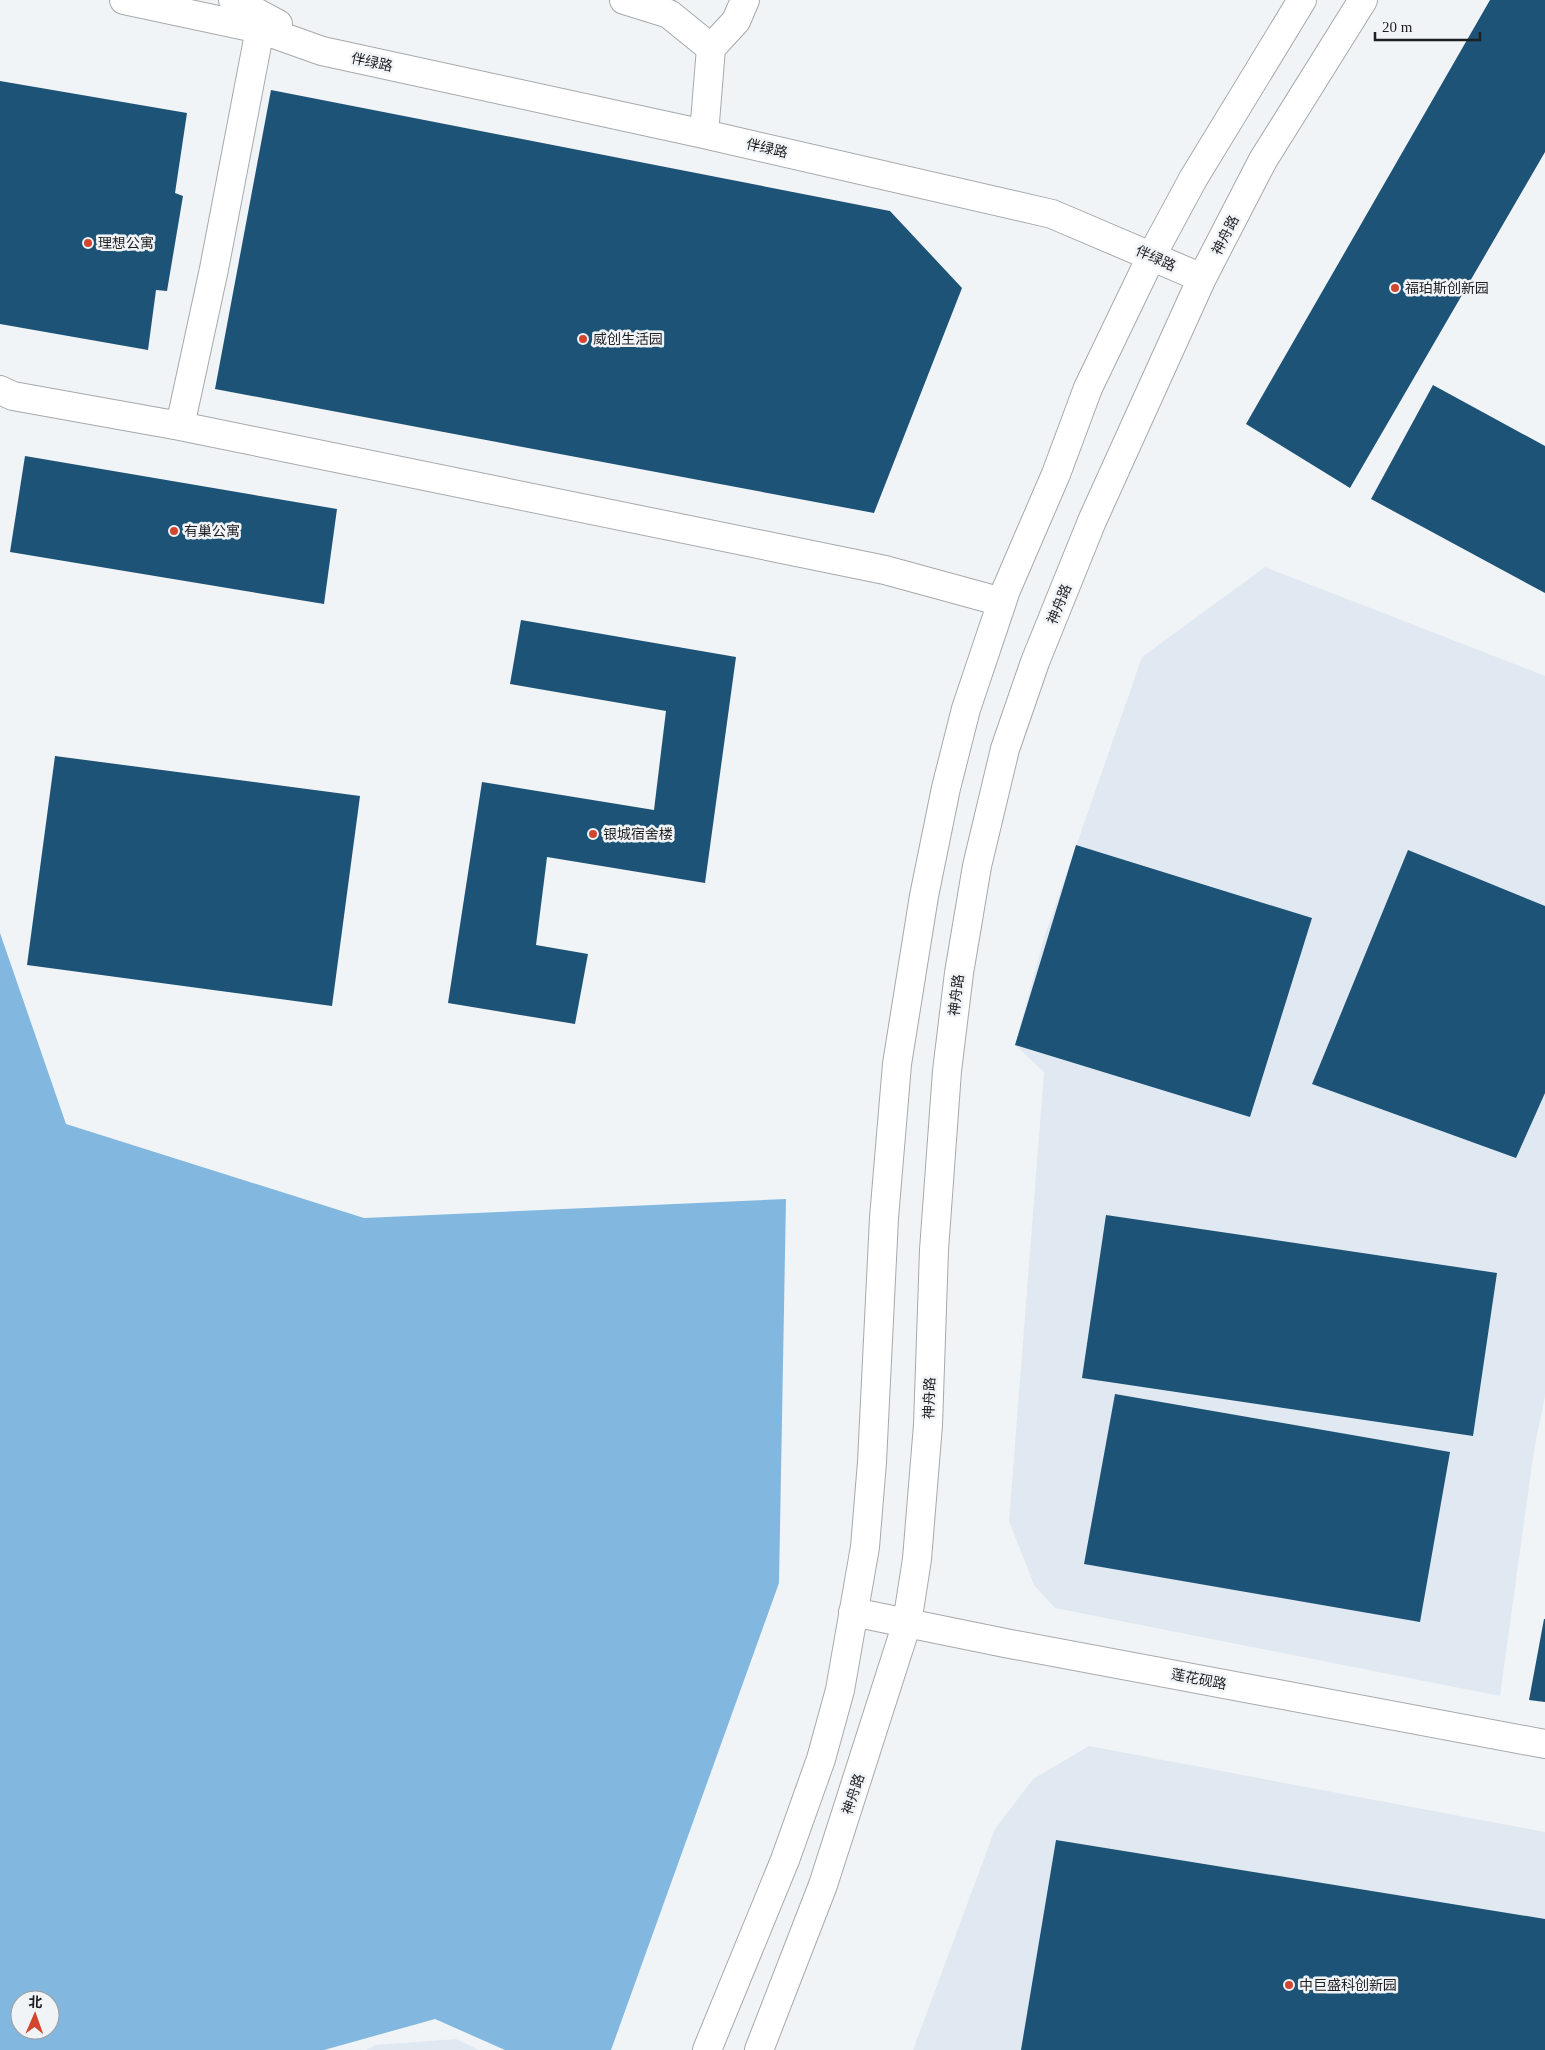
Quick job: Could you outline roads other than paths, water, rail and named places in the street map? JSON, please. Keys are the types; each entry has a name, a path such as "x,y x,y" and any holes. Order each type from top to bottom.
{"street":[{"path":"124,0 260,29 322,52"},
{"path":"233,0 276,23 322,52"},
{"path":"624,0 670,14 711,48"},
{"path":"704,134 711,48 736,21 745,0"},
{"path":"707,2050 785,1860 820,1759 840,1690 865,1547 872,1462 884,1218 897,1064 924,896 946,788 966,709 1002,602 1056,474 1088,388 1152,255 1194,179 1302,0"},
{"name":"神舟路","path":"759,2050 823,1885 907,1623 917,1559 928,1425 934,1250 946,1071 958,974 977,866 1005,749 1035,662 1092,521 1202,278 1263,160 1363,0"},
{"path":"180,426 214,269 260,29"},
{"name":"伴绿路","path":"322,52 704,134 1052,214 1152,255 1202,278"},
{"path":"0,390 13,396 180,426 885,570 1002,602"},
{"name":"莲花砚路","path":"853,1612 1545,1744"}],"place":[{"name":"理想公寓","path":"88,243"},
{"name":"福珀斯创新园","path":"1395,288"},
{"name":"威创生活园","path":"583,339"},
{"name":"有巢公寓","path":"174,531"},
{"name":"银城宿舍楼","path":"593,834"},
{"name":"中巨盛科创新园","path":"1289,1985"}]}
